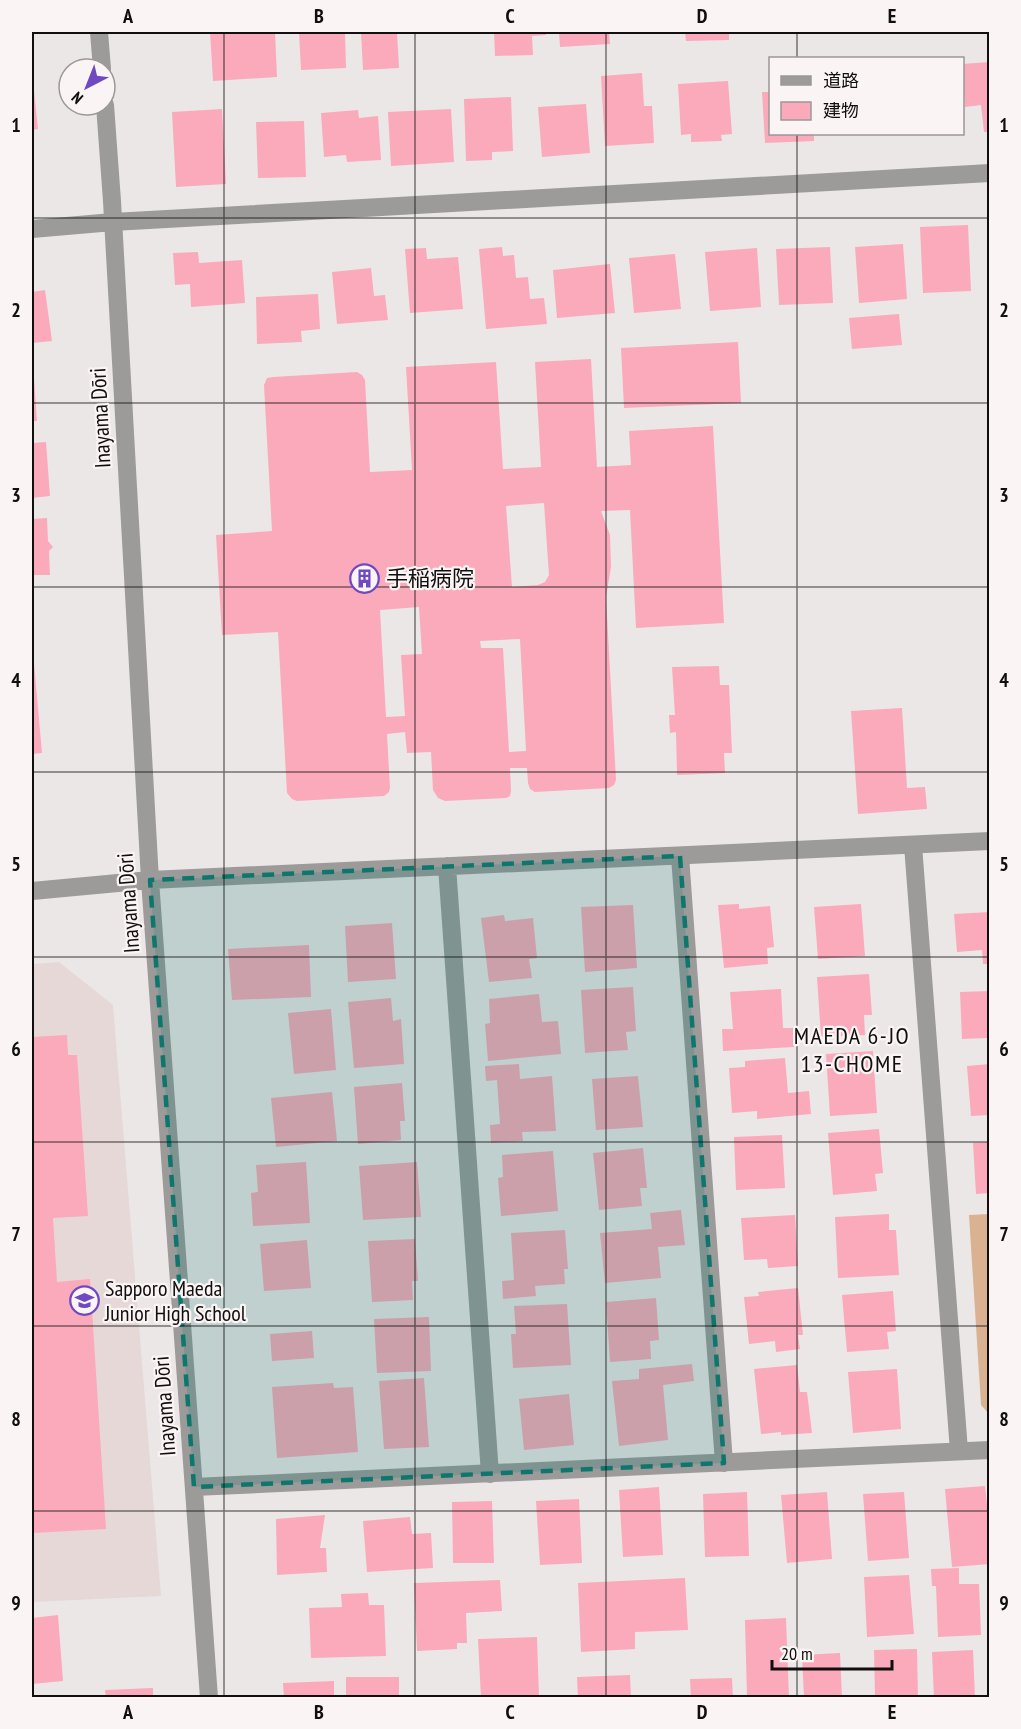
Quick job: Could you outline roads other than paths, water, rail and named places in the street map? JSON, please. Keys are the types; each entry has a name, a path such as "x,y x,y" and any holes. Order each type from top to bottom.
{"street":[{"path":"99,32 101,57"},
{"name":"Inayama Dōri","path":"106,117 150,880 209,1698"},
{"path":"32,229 113,222 990,173"},
{"path":"32,891 150,880 990,841"},
{"path":"913,844 959,1451"},
{"path":"680,856 724,1463"},
{"path":"447,866 490,1474"},
{"path":"194,1487 990,1450"}],"place":[{"name":"手稲病院","path":"365,578"},
{"name":"Sapporo Maeda Junior High School","path":"84,1301"}],"district":[{"name":"MAEDA 6-JO 13-CHOME","path":"852,1049"}]}
